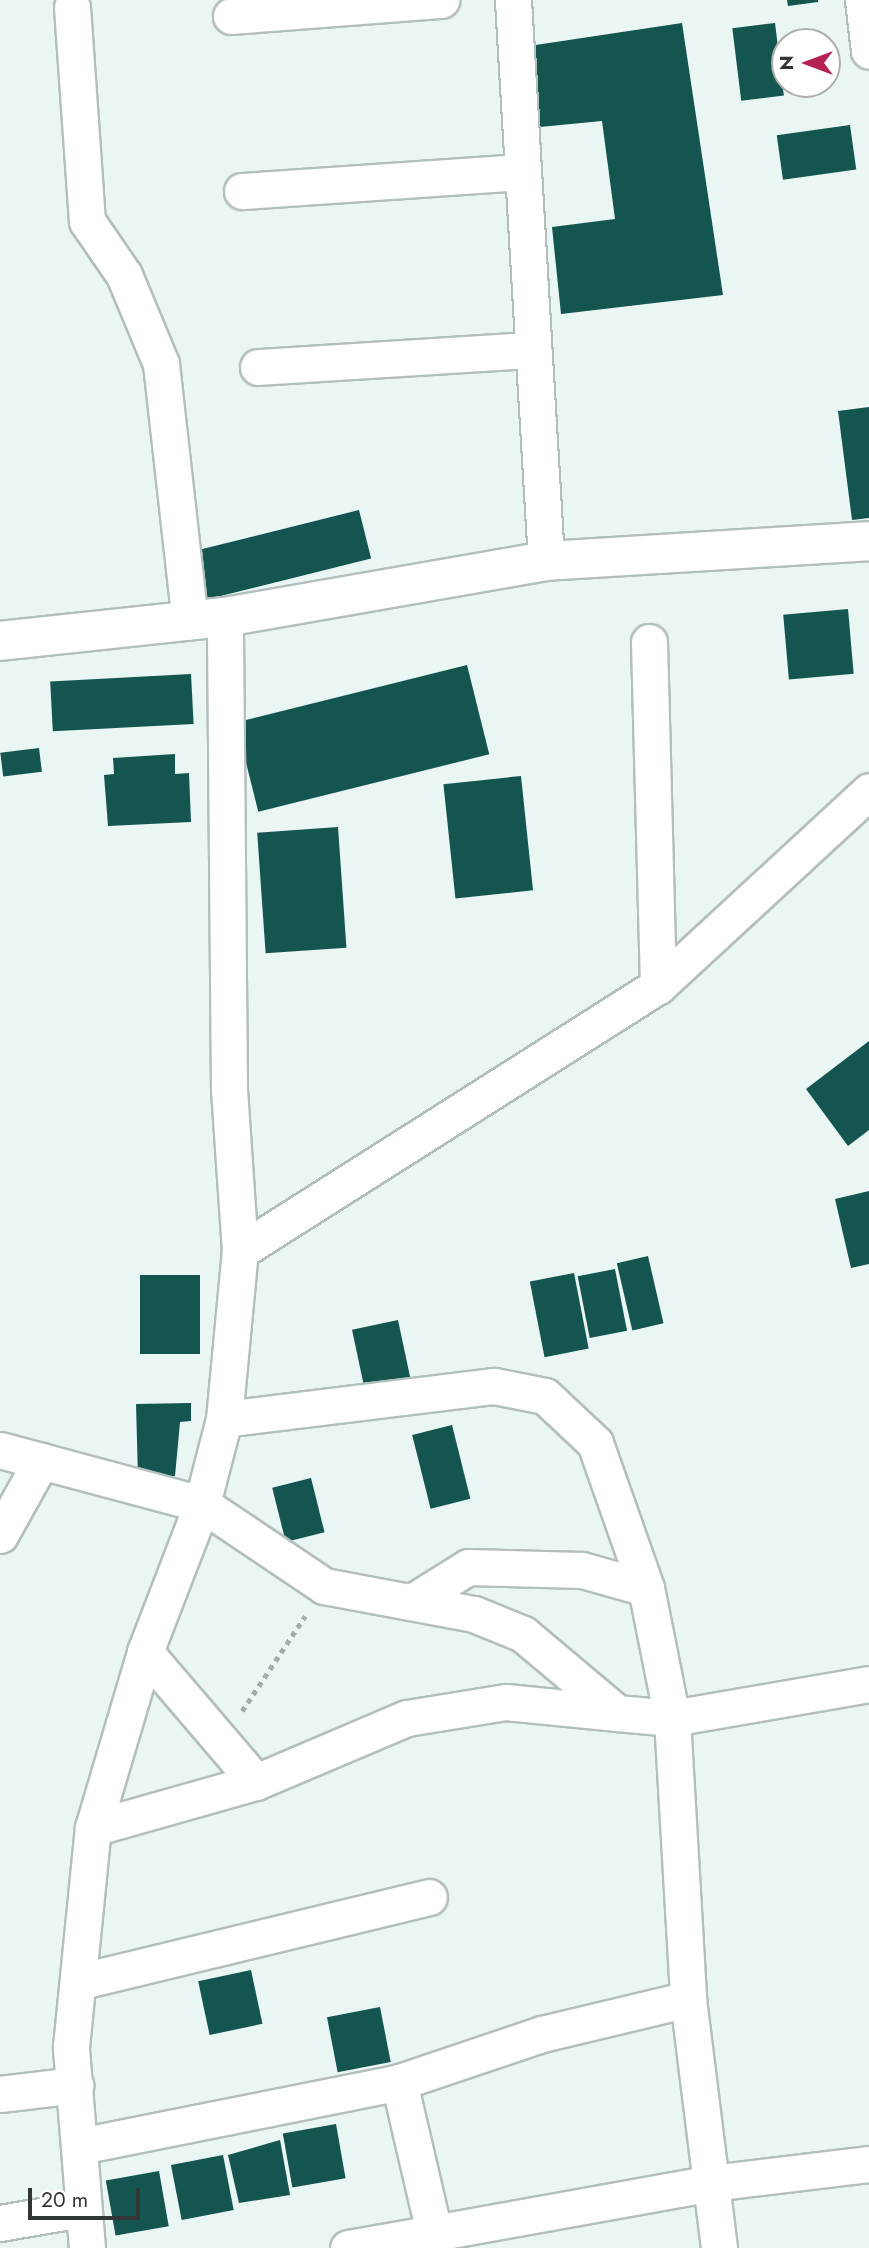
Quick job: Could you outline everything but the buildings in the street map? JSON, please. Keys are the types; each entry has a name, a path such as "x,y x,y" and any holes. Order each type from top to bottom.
{"street":[{"path":"231,16 441,0"},
{"path":"513,0 545,561"},
{"path":"863,0 869,51"},
{"path":"72,7 87,221 124,275 161,364 208,619 229,1090 240,1251 224,1419 202,1504 145,1652 93,1828 78,1982 75,2085 81,2209 87,2248"},
{"path":"242,191 522,172"},
{"path":"258,367 531,350"},
{"path":"0,641 208,619 545,561 869,541"},
{"path":"649,642 658,986"},
{"path":"240,1251 658,986 869,791"},
{"path":"224,1419 494,1386 545,1396 595,1443 646,1588 672,1718 688,1999 719,2248"},
{"path":"0,1450 202,1504 324,1586 415,1601 523,1634 617,1713"},
{"path":"0,1535 41,1461"},
{"path":"415,1601 437,1582 480,1566 582,1570 646,1588"},
{"path":"145,1652 256,1782"},
{"path":"93,1828 256,1782 407,1718 506,1702 672,1718 869,1684"},
{"path":"78,1982 429,1897"},
{"path":"80,2146 398,2082 542,2034 688,1999"},
{"path":"398,2082 435,2241"},
{"path":"0,2094 75,2085"},
{"path":"348,2248 435,2241 711,2183 869,2164"},
{"path":"0,2223 81,2209"}],"path":[{"path":"221,1742 324,1586"}]}
